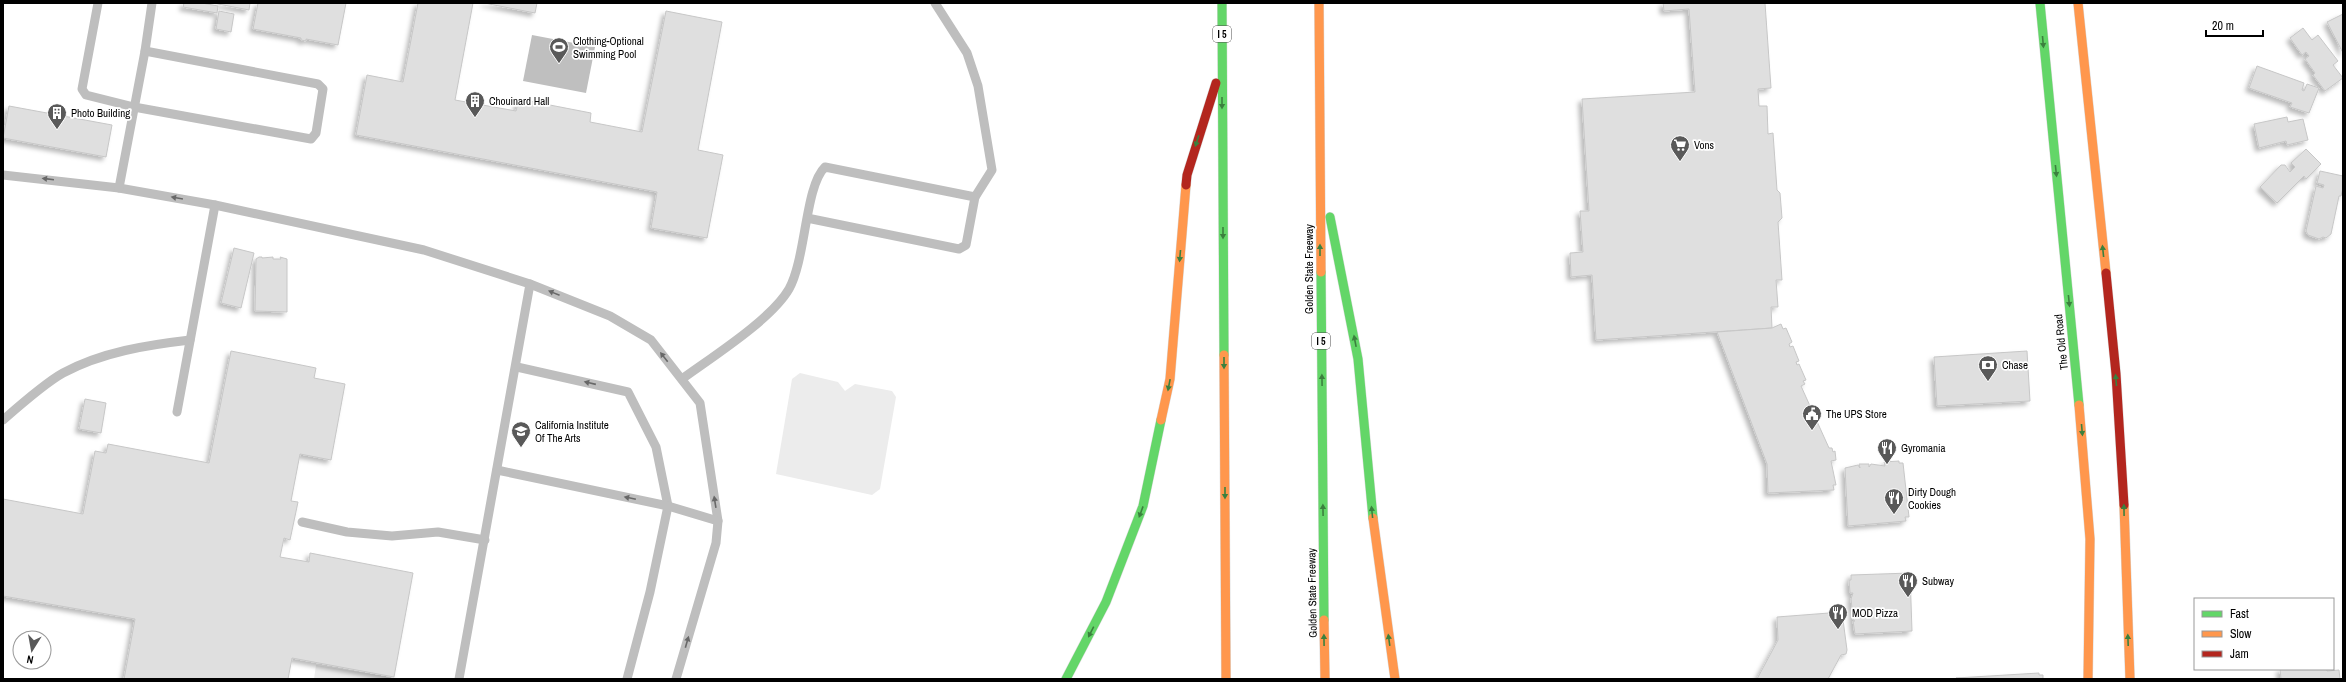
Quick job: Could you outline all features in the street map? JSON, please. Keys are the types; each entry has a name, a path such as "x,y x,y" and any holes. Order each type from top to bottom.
{"main road":[{"name":"I 5","path":"1222,3 1226,679"},
{"name":"Golden State Freeway","path":"1319,3 1325,679"},
{"name":"The Old Road","path":"2040,3 2082,431 2090,539 2088,679"},
{"path":"2078,3 2121,437 2130,679"},
{"path":"1066,679 1106,602 1143,506 1170,380 1187,175 1222,64"},
{"path":"1320,168 1358,359 1375,534 1395,679"}],"lane":[{"path":"98,3 82,89 86,95 134,108 311,139 316,133 323,89 318,84 145,51"},
{"path":"119,188 145,51 152,3"},
{"path":"807,218 959,249 966,245 975,197 992,170 978,86 966,53 935,3"},
{"path":"682,379 770,313 789,289 799,265 807,218 819,173 825,167 975,197"},
{"path":"3,175 119,188 215,205 424,250 530,284 610,316 651,340 700,403 718,521 716,543 676,679"},
{"path":"177,412 215,205"},
{"path":"459,679 530,284"},
{"path":"3,420 63,373 111,353 157,344 190,340"},
{"path":"516,367 628,392 656,447 668,506 650,592 627,679"},
{"path":"497,470 668,506 718,521"},
{"path":"302,522 347,532 392,536 438,532 485,540"}],"shaded area":[{"name":"Clothing-Optional Swimming Pool","path":"532,35 595,47 586,93 523,81"},
{"path":"800,373 838,382 845,391 855,384 892,391 896,397 880,489 872,495 776,474 792,379"},
{"path":"316,665 403,679 314,679"}],"building":[{"path":"184,3 202,3 218,6 217,13 183,7"},
{"path":"213,3 250,3 249,10"},
{"path":"258,3 346,3 338,45 306,39 306,41 301,40 301,38 253,29"},
{"name":"Chouinard Hall","path":"418,3 473,3 455,100 516,111 519,99 591,113 590,122 642,132 666,11 722,22 698,150 723,155 707,238 651,228 657,192 356,135 367,75 403,82"},
{"path":"484,3 537,3 535,13"},
{"name":"Vons","path":"1663,3 1765,3 1771,88 1758,89 1759,106 1767,106 1768,134 1773,133 1777,190 1780,193 1782,218 1778,222 1782,280 1776,280 1778,307 1771,307 1772,328 1596,340 1592,275 1571,277 1570,253 1583,252 1580,211 1589,211 1582,99 1695,92 1689,9 1664,11"},
{"path":"219,11 234,14 231,32 216,29"},
{"path":"2343,14 2343,53 2327,22"},
{"path":"2303,28 2312,40 2318,35 2338,61 2333,65 2343,78 2325,91 2313,75 2315,73 2305,59 2309,56 2306,52 2302,55 2290,38"},
{"path":"2257,66 2304,83 2302,90 2304,91 2307,84 2319,88 2309,113 2290,107 2292,103 2249,88"},
{"name":"Photo Building","path":"9,106 112,125 106,157 3,138"},
{"path":"2287,117 2288,122 2303,119 2308,140 2287,145 2286,141 2259,148 2254,124"},
{"path":"2306,149 2321,164 2306,179 2304,176 2277,203 2260,187 2281,165 2285,165 2290,172 2295,167 2291,163"},
{"path":"2320,171 2343,176 2343,188 2341,196 2339,196 2331,234 2326,238 2323,237 2319,239 2308,235 2306,231 2316,186 2323,188 2324,185 2317,183"},
{"path":"234,248 254,253 241,308 221,303"},
{"path":"259,257 273,257 273,259 281,259 280,257 287,259 287,312 255,311 256,259"},
{"path":"1781,324 1783,329 1786,328 1792,342 1789,344 1790,347 1793,346 1799,361 1796,362 1797,365 1799,364 1806,380 1803,381 1805,384 1801,386 1829,448 1832,448 1833,452 1835,451 1836,460 1831,461 1836,485 1833,485 1834,490 1768,493 1767,464 1717,332 1772,328"},
{"path":"231,351 316,368 314,378 345,384 331,460 300,454 291,501 298,502 290,540 284,538 280,557 309,562 310,553 413,573 394,677 292,658 288,679 124,679 135,619 3,596 3,499 83,514 95,451 106,453 108,444 209,463"},
{"path":"2027,351 2030,401 1937,406 1934,357"},
{"path":"85,399 106,403 101,433 79,429"},
{"path":"1899,461 1899,463 1903,463 1909,517 1905,517 1906,521 1848,526 1845,468 1858,465 1860,468 1859,464 1869,464 1869,467 1871,464 1885,466 1884,462"},
{"path":"1910,573 1912,631 1855,634 1853,609 1855,608 1852,608 1851,599 1853,593 1850,593 1849,580 1851,580 1851,575"},
{"path":"1842,612 1847,650 1846,654 1841,655 1828,679 1757,679 1778,640 1777,617"},
{"path":"2280,670 2339,670 2340,679 2281,679"},
{"path":"2039,673 2039,675 2043,675 2043,679 1956,678"}],"traffic: fast":[{"path":"1222,3 1224,355"},
{"path":"2040,3 2079,405"},
{"path":"1330,217 1358,359 1373,518"},
{"path":"1321,272 1324,620"},
{"path":"1066,679 1106,602 1143,506 1161,420"}],"traffic: slow":[{"path":"1319,3 1321,272"},
{"path":"2078,3 2106,273"},
{"path":"1161,420 1170,379 1186,185"},
{"path":"1224,355 1226,679"},
{"path":"2079,405 2090,539 2088,679"},
{"path":"2124,505 2130,679"},
{"path":"1373,518 1395,679"},
{"path":"1324,620 1325,679"}],"traffic: jam":[{"path":"1186,185 1187,175 1216,83"},
{"path":"2106,273 2116,374 2124,505"}],"place":[{"name":"Clothing-Optional Swimming Pool","path":"559,64"},
{"name":"Chouinard Hall","path":"475,118"},
{"name":"Photo Building","path":"57,130"},
{"name":"Vons","path":"1680,162"},
{"name":"Chase","path":"1988,382"},
{"name":"The UPS Store","path":"1812,431"},
{"name":"California Institute Of The Arts","path":"521,448"},
{"name":"Gyromania","path":"1887,465"},
{"name":"Dirty Dough Cookies","path":"1894,515"},
{"name":"Subway","path":"1908,598"},
{"name":"MOD Pizza","path":"1838,630"}]}
